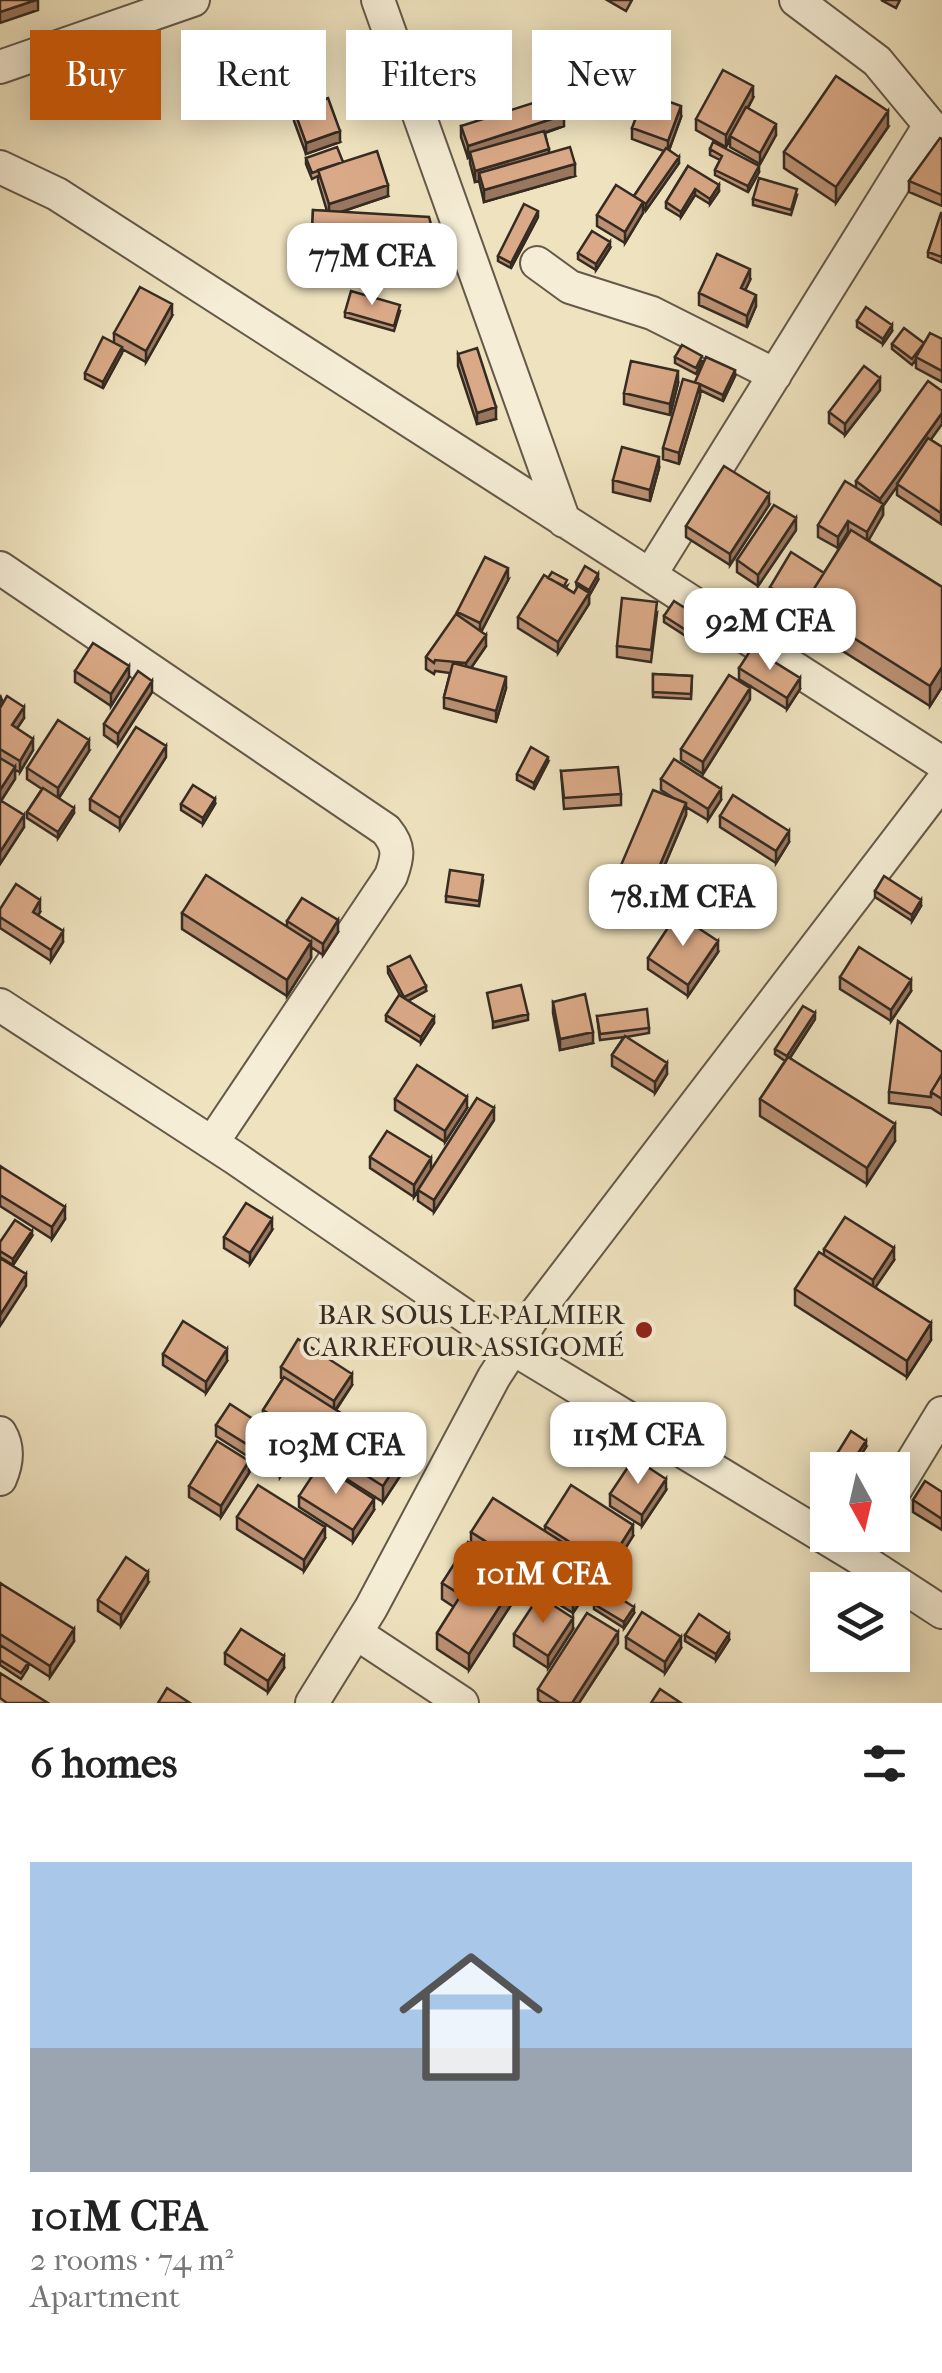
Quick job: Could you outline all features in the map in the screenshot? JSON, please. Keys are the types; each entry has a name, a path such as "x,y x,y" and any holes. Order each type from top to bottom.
{"street":[{"path":"0,67 192,0"},
{"path":"378,0 564,521"},
{"path":"650,575 936,130 878,61 796,0"},
{"path":"0,167 57,194 942,763"},
{"path":"537,263 570,287 652,313 776,374"},
{"path":"0,568 386,830 396,842 391,876 212,1144"},
{"path":"312,1703 356,1633 512,1348 533,1317 942,782"},
{"path":"0,1004 512,1348 810,1517"},
{"path":"910,1466 942,1414"},
{"path":"0,1433 6,1444 6,1462 0,1479"},
{"path":"869,1552 942,1612"},
{"path":"356,1633 462,1703"}],"building":[{"path":"0,0 36,0 0,12"},
{"path":"723,70 753,86 726,135 696,119"},
{"path":"836,76 888,111 836,187 784,152"},
{"path":"326,99 340,131 306,143 298,120 326,120"},
{"path":"671,102 681,106 668,141 632,128 635,120 671,120"},
{"path":"532,103 532,120 549,120 468,146 461,126 480,120 512,120 512,110"},
{"path":"746,107 776,124 760,153 730,136"},
{"path":"544,131 549,149 475,171 470,152"},
{"path":"942,139 942,195 909,181"},
{"path":"713,142 759,166 748,186 715,170 722,156 710,149"},
{"path":"337,147 343,162 312,173 306,158"},
{"path":"570,147 575,164 484,190 479,173"},
{"path":"666,148 679,157 646,204 634,196"},
{"path":"377,151 388,185 329,204 318,170"},
{"path":"688,166 719,185 710,199 695,189 681,212 666,202"},
{"path":"759,178 797,189 791,210 753,199"},
{"path":"616,185 643,202 625,232 597,215"},
{"path":"524,204 538,211 511,263 498,256"},
{"path":"313,210 429,217 433,232 338,226 337,252 311,250"},
{"path":"942,213 942,257 928,252"},
{"path":"592,231 610,242 596,264 578,253"},
{"path":"717,254 750,269 741,288 756,295 747,316 699,293"},
{"path":"140,287 172,304 146,351 114,333"},
{"path":"351,291 400,305 394,326 345,312"},
{"path":"866,307 892,325 883,339 857,321"},
{"path":"904,328 924,343 912,359 892,344"},
{"path":"930,333 942,339 942,371 916,357"},
{"path":"103,337 122,347 103,382 85,373"},
{"path":"682,345 702,356 696,368 675,357"},
{"path":"477,348 496,407 477,413 458,354"},
{"path":"706,357 735,370 723,395 695,382"},
{"path":"631,361 678,371 670,404 624,393"},
{"path":"864,366 880,378 845,424 829,412"},
{"path":"683,379 700,384 679,453 663,448"},
{"path":"928,381 942,391 942,413 880,499 856,481"},
{"path":"928,438 942,447 941,513 897,484"},
{"path":"622,447 659,457 650,490 613,480"},
{"path":"724,466 769,494 730,554 686,526"},
{"path":"845,481 883,504 867,532 848,521 838,537 818,525"},
{"path":"774,505 796,518 758,575 737,560"},
{"path":"851,530 942,587 942,667 930,686 803,606"},
{"path":"791,552 824,573 803,608 770,587"},
{"path":"485,557 508,568 480,623 457,612"},
{"path":"585,566 598,574 589,590 576,582"},
{"path":"552,572 567,580 564,586 548,578"},
{"path":"544,575 574,593 578,586 589,593 558,642 518,617"},
{"path":"622,598 657,602 651,650 617,646"},
{"path":"674,601 713,626 703,641 664,616"},
{"path":"456,614 486,635 466,663 434,663 426,657"},
{"path":"93,643 129,666 111,694 75,671"},
{"path":"752,648 800,678 787,698 739,668"},
{"path":"453,663 506,677 496,711 444,697"},
{"path":"138,671 152,681 118,734 104,724"},
{"path":"653,674 692,676 691,694 653,692"},
{"path":"729,675 750,688 703,762 681,749"},
{"path":"7,696 24,707 12,725 33,739 20,761 0,749 0,708"},
{"path":"58,720 89,740 58,788 27,768"},
{"path":"136,727 166,746 120,818 90,799"},
{"path":"531,747 548,757 534,783 517,774"},
{"path":"0,758 15,767 0,790"},
{"path":"674,759 721,789 708,809 661,779"},
{"path":"618,767 621,794 564,798 561,771"},
{"path":"193,785 215,799 203,818 181,804"},
{"path":"43,788 74,808 58,832 27,812"},
{"path":"653,790 686,803 652,884 619,870"},
{"path":"733,795 789,831 776,851 720,816"},
{"path":"0,800 24,815 0,852"},
{"path":"450,870 483,875 479,901 446,896"},
{"path":"206,875 311,942 287,980 182,913"},
{"path":"884,876 921,900 912,915 875,891"},
{"path":"16,884 40,900 33,912 63,931 51,950 0,917 0,909"},
{"path":"302,898 338,920 323,944 287,921"},
{"path":"677,914 718,941 688,985 648,958"},
{"path":"859,947 911,980 891,1010 840,977"},
{"path":"410,956 426,986 404,997 388,967"},
{"path":"521,985 528,1014 493,1022 487,993"},
{"path":"585,994 593,1032 560,1039 553,1002"},
{"path":"399,995 434,1017 421,1037 386,1015"},
{"path":"803,1006 815,1013 787,1056 775,1049"},
{"path":"647,1009 649,1028 600,1034 597,1016"},
{"path":"898,1021 942,1052 942,1074 931,1097 889,1092"},
{"path":"625,1036 667,1063 655,1082 612,1055"},
{"path":"788,1057 895,1124 867,1168 760,1099"},
{"path":"417,1065 467,1097 445,1131 395,1099"},
{"path":"942,1074 942,1099 931,1092"},
{"path":"477,1098 494,1108 434,1200 418,1190"},
{"path":"387,1131 431,1158 414,1185 370,1157"},
{"path":"0,1166 65,1207 52,1227 0,1195"},
{"path":"246,1203 272,1219 250,1253 224,1237"},
{"path":"845,1217 894,1248 873,1280 824,1249"},
{"path":"15,1220 32,1231 13,1259 0,1251 0,1242"},
{"path":"819,1252 931,1323 907,1361 795,1289"},
{"path":"0,1258 26,1274 0,1315"},
{"path":"183,1321 227,1349 206,1382 163,1354"},
{"path":"298,1339 352,1374 334,1401 281,1367"},
{"path":"284,1377 404,1453 383,1486 263,1410"},
{"path":"230,1404 293,1445 280,1465 216,1425"},
{"path":"851,1431 866,1441 859,1452 838,1452"},
{"path":"217,1441 249,1461 221,1506 189,1486"},
{"path":"634,1458 666,1479 642,1515 610,1494"},
{"path":"320,1464 374,1499 353,1530 299,1496"},
{"path":"925,1481 942,1492 942,1519 913,1500"},
{"path":"258,1485 325,1527 304,1560 237,1517"},
{"path":"571,1485 633,1525 607,1566 545,1526"},
{"path":"493,1498 595,1563 573,1597 471,1532"},
{"path":"468,1542 520,1575 469,1654 437,1633 461,1595 442,1583"},
{"path":"126,1557 148,1572 121,1615 98,1600"},
{"path":"0,1583 74,1629 50,1666 0,1634"},
{"path":"604,1588 634,1607 624,1622 594,1604"},
{"path":"539,1596 573,1618 548,1656 514,1634"},
{"path":"642,1612 681,1637 665,1662 626,1637"},
{"path":"587,1613 618,1632 572,1703 560,1703 538,1689"},
{"path":"699,1614 729,1634 716,1654 685,1635"},
{"path":"241,1629 284,1656 268,1681 225,1653"},
{"path":"0,1645 28,1663 21,1673 0,1660"},
{"path":"0,1673 48,1703 7,1703 0,1698"},
{"path":"167,1688 190,1703 158,1703"},
{"path":"660,1689 681,1703 651,1703"}],"place":[{"name":"BAR SOUS LE PALMIER CARREFOUR ASSIGOMÉ","path":"644,1330"}]}
